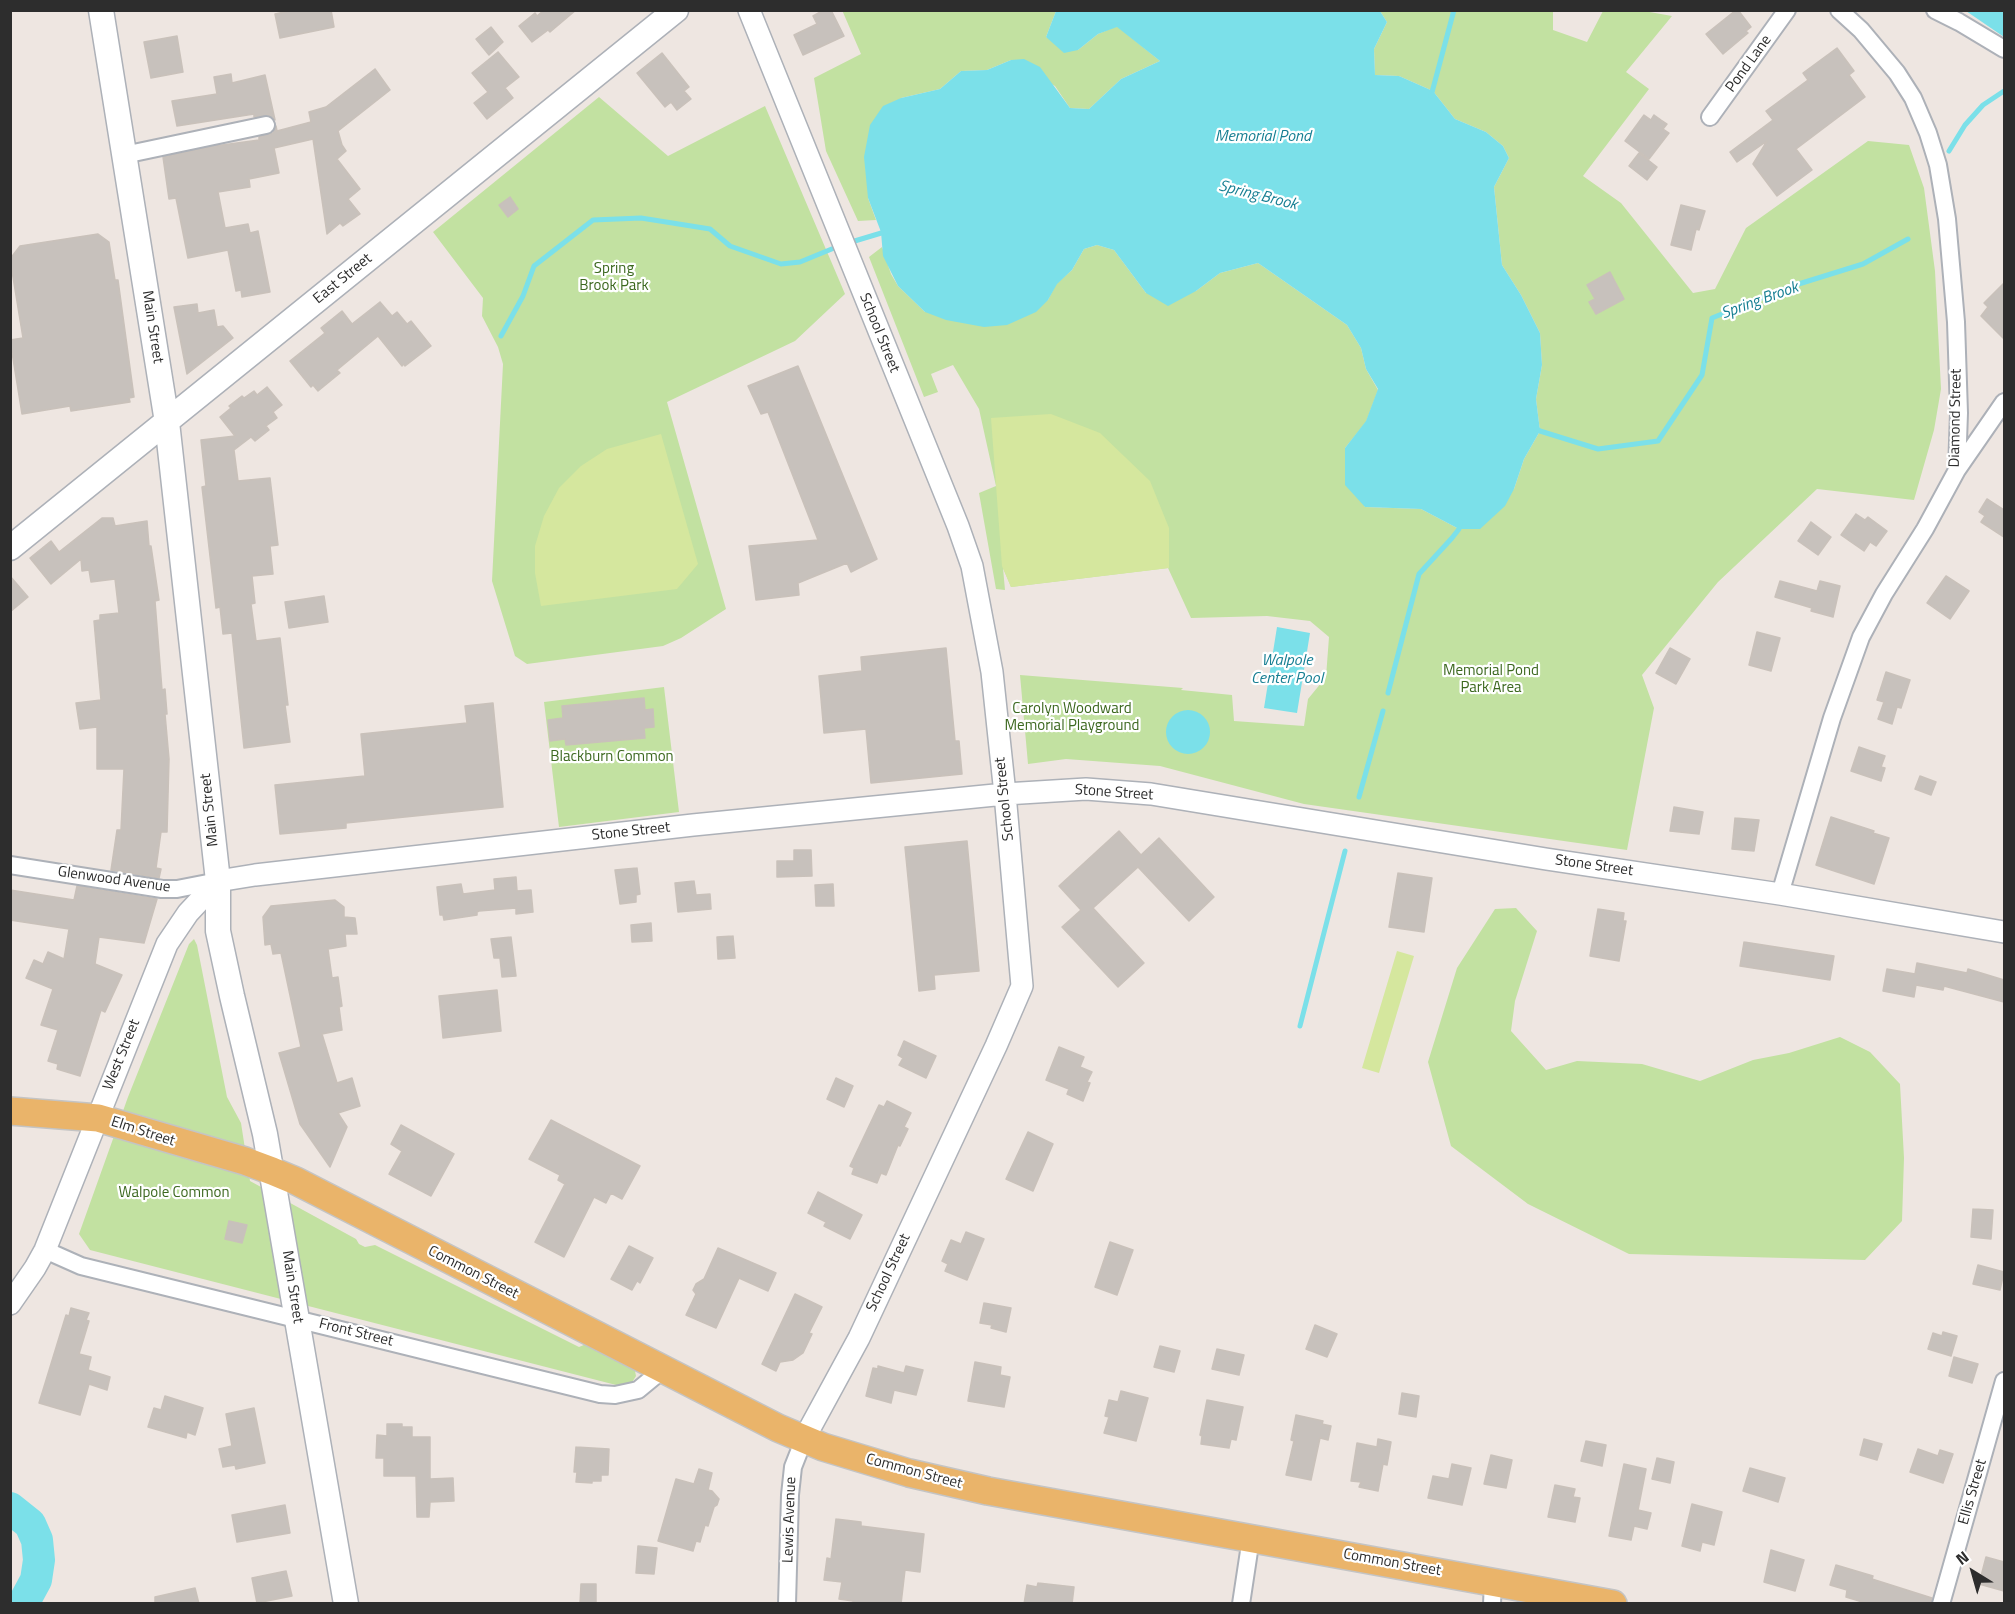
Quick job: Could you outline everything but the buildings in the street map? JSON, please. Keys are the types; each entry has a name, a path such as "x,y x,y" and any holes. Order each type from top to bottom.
{"main road":[{"name":"Main Street","path":"101,10 167,422 218,881 218,931 262,1118 346,1604"},
{"name":"East Street","path":"10,548 676,10"},
{"name":"Elm Street","path":"10,1111 98,1118 272,1171"},
{"name":"Common Street","path":"272,1171 296,1181 778,1428 823,1447 909,1473 988,1491 1251,1538 1492,1592 1613,1604"}],"street":[{"name":"School Street","path":"749,10 958,526 972,566 990,663 1005,794 1022,986 859,1338 804,1439"},
{"name":"Pond Lane","path":"1710,117 1787,10"},
{"name":"Diamond Street","path":"1780,894 1826,735 1858,644 1884,594 1925,529 1957,470 1959,413 1956,322 1947,219 1938,165 1913,98 1897,73 1861,30 1839,10"},
{"path":"1935,10 2004,49"},
{"path":"124,155 266,125"},
{"path":"1957,470 2004,402"},
{"name":"Stone Street","path":"218,881 693,825 1005,794 1086,789 1151,794 2004,932"},
{"name":"Glenwood Avenue","path":"10,865 162,889 177,889 218,881"},
{"name":"West Street","path":"10,1304 45,1250 167,944 188,913 218,881"},
{"name":"Front Street","path":"45,1250 81,1266 600,1394 615,1395 638,1390 655,1377 659,1367"},
{"name":"Ellis Street","path":"1941,1604 2004,1381"},
{"name":"Lewis Avenue","path":"787,1604 790,1495 793,1467 804,1439"},
{"path":"1241,1604 1251,1538"}],"green space":[{"path":"842,10 1056,11 1046,37 1078,50 1098,34 1117,26 1160,61 1121,79 1089,109 1070,108 1055,86 1011,60 987,70 961,71 940,89 901,98 868,198 876,220 858,221 826,151 814,78 861,54"},
{"name":"Memorial Pond Park Area","path":"1380,11 1553,11 1553,30 1587,42 1603,11 1644,11 1672,16 1626,72 1649,89 1583,176 1621,203 1693,293 1715,289 1746,228 1868,141 1909,145 1924,188 1935,271 1941,389 1934,430 1914,500 1817,489 1718,582 1642,675 1654,708 1627,850 1304,804 1160,766 1066,759 1028,764 1020,675 1183,688 1181,690 1232,695 1234,721 1304,726 1308,699 1326,677 1329,637 1310,621 1267,616 1191,618 1168,568 1011,587 1003,568 1005,590 996,589 979,493 996,486 979,409 953,365 931,374 938,392 924,397 869,257 882,247 891,274 898,286 925,312 1048,300 1056,284 1072,270 1084,249 1097,245 1114,250 1146,293 1196,291 1220,273 1258,263 1347,325 1361,348 1366,369 1378,390 1366,422 1345,448 1365,507 1421,509 1459,529 1514,489 1524,459 1540,431 1536,399 1542,365 1540,333 1521,295 1502,265 1494,187 1509,158 1503,146 1486,132 1455,119 1433,91 1399,76 1375,75 1374,49 1387,22"},
{"name":"Spring Brook Park","path":"599,97 668,156 765,106 845,294 795,341 667,402 726,609 681,638 663,646 527,664 515,656 492,581 503,364 498,347 482,316 483,298 433,232"},
{"path":"1051,414 1100,433 1150,481 1169,528 1169,568 1011,587 1002,566 991,418"},
{"path":"661,434 698,564 677,589 541,606 535,573 535,546 544,516 559,488 581,466 607,449"},
{"name":"Blackburn Common","path":"664,687 679,812 559,827 544,702"},
{"path":"1516,908 1537,931 1515,1001 1511,1031 1546,1070 1577,1061 1642,1064 1700,1081 1753,1060 1789,1053 1840,1037 1870,1052 1900,1084 1904,1158 1902,1221 1865,1260 1629,1254 1528,1204 1451,1146 1428,1062 1457,968 1495,909"},
{"name":"Walpole Common","path":"194,939 227,1097 241,1123 250,1181 356,1239 365,1247 375,1245 579,1347 586,1344 631,1365 636,1376 631,1384 620,1386 90,1250 79,1234 128,1097 189,944"},
{"path":"1397,951 1414,956 1379,1073 1362,1068"}],"water":[{"name":"Memorial Pond","path":"1056,11 1380,11 1387,22 1374,49 1375,75 1399,76 1433,91 1455,119 1486,132 1503,146 1509,158 1494,187 1502,265 1521,295 1540,333 1542,365 1536,399 1540,431 1524,459 1514,489 1505,506 1480,529 1459,529 1421,509 1365,507 1345,485 1345,448 1366,421 1378,389 1366,369 1361,348 1347,325 1258,263 1220,273 1196,291 1168,306 1146,293 1114,250 1097,245 1084,249 1072,270 1057,284 1048,300 1036,312 1007,325 984,327 946,320 925,312 898,286 883,256 881,232 868,198 864,157 870,125 883,106 901,98 940,89 961,71 987,70 1011,60 1024,59 1040,67 1070,108 1089,109 1121,79 1160,61 1117,27 1098,34 1078,50 1064,53 1046,37"},
{"path":"1966,11 2004,11 2004,37"},
{"name":"Walpole Center Pool","path":"1277,627 1310,633 1297,713 1264,708"},
{"path":"1188,710 1203,717 1210,732 1203,747 1188,754 1173,747 1166,732 1173,717"}],"waterway":[{"path":"1431,96 1454,10"},
{"name":"Spring Brook","path":"1949,151 1965,125 1983,105 2004,91"},
{"name":"Spring Brook","path":"501,336 523,296 534,266 593,220 641,218 710,229 730,246 781,264 800,262 839,246"},
{"name":"Spring Brook","path":"848,243 888,231"},
{"name":"Spring Brook","path":"1535,428 1598,449 1658,441 1702,375 1712,318 1789,287 1863,264 1908,239"},
{"path":"1388,693 1419,574 1452,538 1459,529 1460,522"},
{"path":"1359,797 1383,711"},
{"path":"1300,1026 1345,851"},
{"path":"10,1508 30,1524 37,1540 39,1560 36,1580 23,1604"}],"park label":[{"name":"Carolyn Woodward Memorial Playground","path":"1072,718"}]}
